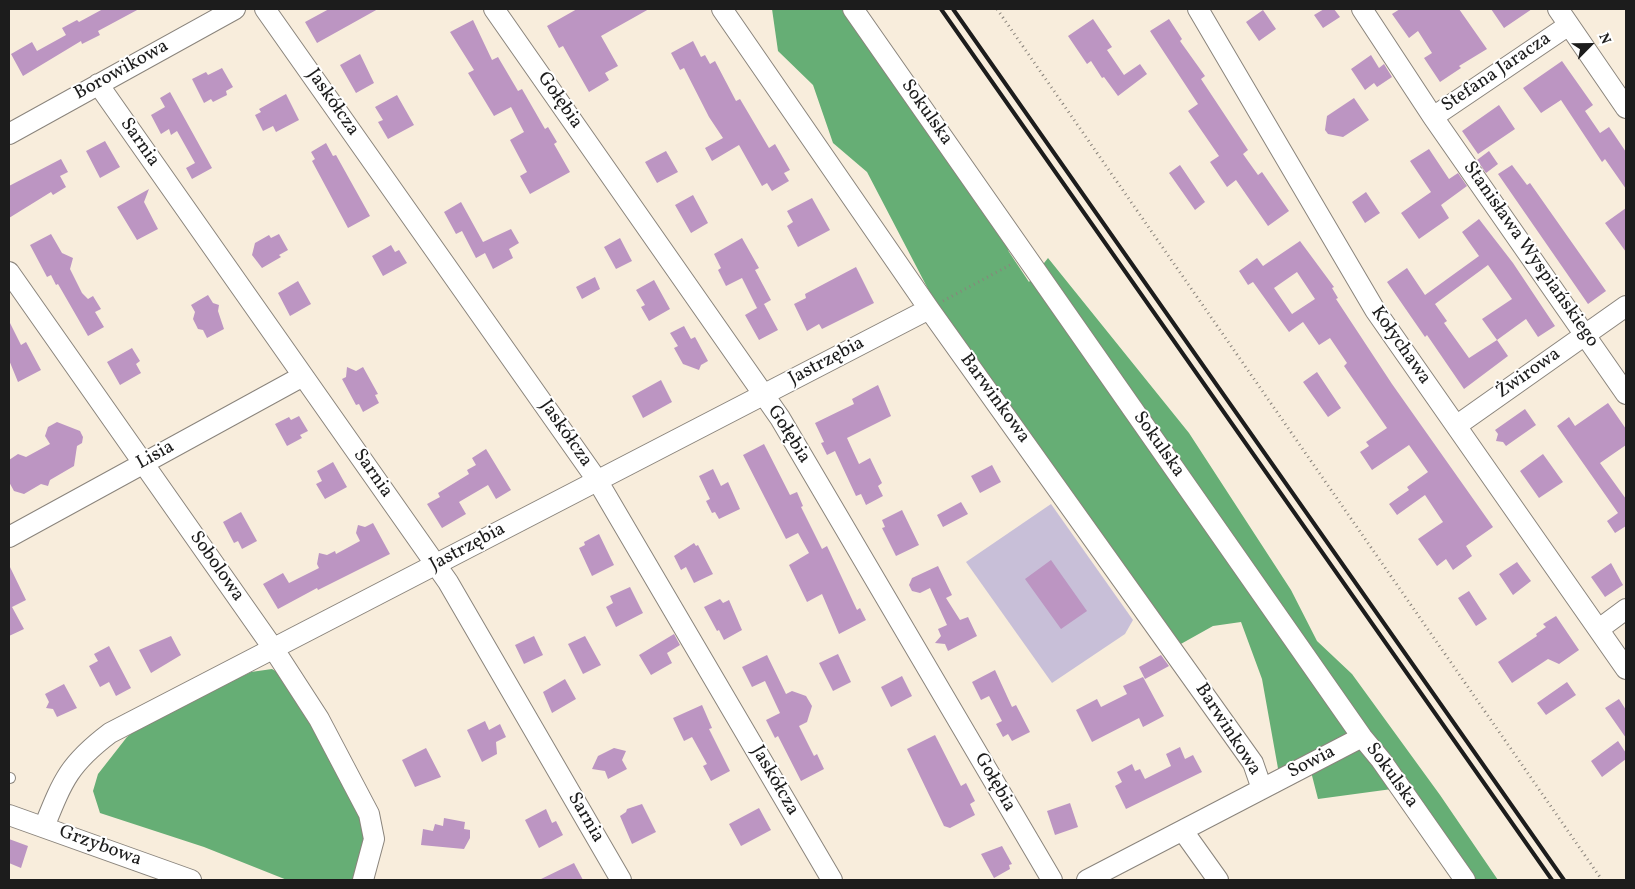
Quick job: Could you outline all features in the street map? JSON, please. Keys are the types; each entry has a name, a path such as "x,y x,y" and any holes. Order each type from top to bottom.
{"street":[{"name":"Borowikowa","path":"9,134 235,9"},
{"name":"Jaskółcza","path":"265,9 597,480 832,880"},
{"name":"Gołębia","path":"494,9 780,418 1052,880"},
{"name":"Barwinkowa","path":"722,9 929,309 1253,763 1262,789"},
{"name":"Sokulska","path":"852,9 1362,737 1381,760 1465,880"},
{"name":"Kołychawa","path":"1198,9 1355,278 1626,669"},
{"name":"Stefana Jaracza","path":"1362,9 1433,116 1565,14"},
{"path":"1565,14 1626,108"},
{"name":"Sarnia","path":"98,84 436,565 621,880"},
{"name":"Stanisława Wyspiańskiego","path":"1433,116 1626,394"},
{"name":"Sobolowa","path":"9,272 273,648 319,719 369,814 374,839 363,880"},
{"name":"Żwirowa","path":"1456,426 1626,306"},
{"name":"Jastrzębia","path":"44,827 60,786 71,768 84,752 103,738 273,648 929,309"},
{"name":"Lisia","path":"9,537 303,376"},
{"path":"1599,629 1626,609"},
{"name":"Sowia","path":"1087,880 1362,737"},
{"name":"Grzybowa","path":"9,815 191,880"},
{"path":"1183,831 1218,880"}],"path":[{"path":"997,9 1602,880"},
{"path":"929,309 1026,256"}],"shaded area":[{"path":"1051,504 1133,620 1125,634 1052,683 966,562"}],"green space":[{"path":"772,9 847,9 995,219 1009,252 1029,282 1048,258 1189,433 1291,590 1317,641 1352,674 1440,795 1498,880 1472,880 1392,789 1318,799 1308,760 1279,774 1262,679 1241,622 1213,626 1179,645 939,310 867,172 833,143 813,85 778,51"},
{"path":"272,669 284,676 361,814 364,840 354,880 287,880 204,847 100,813 93,791 98,774 127,737 145,723 251,672"}],"building":[{"path":"103,9 139,9 98,31 100,35 82,44 81,41 23,76 11,54 32,42 37,51 66,35 62,28 77,20 79,22"},
{"path":"329,9 378,9 317,43 305,22"},
{"path":"577,9 649,9 601,36 618,66 605,73 609,80 589,92 563,46 559,48 547,26"},
{"path":"1324,9 1334,9 1340,17 1323,28 1314,15"},
{"path":"1400,9 1459,9 1487,49 1459,66 1461,68 1440,82 1424,58 1432,53 1418,31 1409,38 1392,14"},
{"path":"1491,9 1532,9 1504,28"},
{"path":"1263,10 1276,29 1259,41 1246,22"},
{"path":"1093,19 1112,47 1107,50 1124,75 1140,64 1147,74 1118,96 1104,77 1102,78 1091,61 1087,64 1068,36"},
{"path":"1169,19 1182,39 1180,41 1205,76 1201,79 1248,150 1243,154 1258,175 1262,172 1289,211 1268,226 1236,180 1227,187 1210,162 1219,156 1188,111 1198,104 1150,31"},
{"path":"473,20 492,60 498,57 518,91 522,89 545,129 548,127 557,142 554,144 570,172 530,194 520,176 527,172 510,140 524,132 511,107 494,116 468,73 474,70 450,32"},
{"path":"693,41 701,57 705,55 710,64 715,61 736,101 740,99 769,148 775,144 790,170 784,173 789,181 772,191 767,183 762,186 739,145 712,161 705,148 723,138 709,117 684,68 680,70 671,53"},
{"path":"360,54 374,83 356,93 340,65"},
{"path":"1371,55 1379,68 1384,64 1392,77 1377,87 1374,83 1365,90 1351,69"},
{"path":"1562,61 1593,105 1585,111 1600,133 1609,127 1626,152 1626,189 1605,159 1602,162 1561,100 1541,113 1523,88"},
{"path":"222,68 233,87 226,91 227,95 213,102 211,99 204,103 192,79 206,72 208,75"},
{"path":"170,92 212,168 192,179 186,168 195,163 177,131 171,135 169,129 161,134 151,115 165,107 160,98"},
{"path":"286,94 299,120 276,132 273,126 263,131 255,115 261,112 259,109"},
{"path":"397,95 414,125 388,139 378,122 383,120 375,107"},
{"path":"1354,98 1369,120 1343,137 1328,134 1325,130 1327,116"},
{"path":"1499,105 1515,129 1478,154 1462,131"},
{"path":"105,141 120,167 100,178 86,151"},
{"path":"326,143 333,156 336,155 370,216 348,228 312,161 315,159 311,152"},
{"path":"1429,149 1449,179 1458,173 1467,186 1441,205 1449,218 1419,239 1401,213 1431,192 1410,161"},
{"path":"666,151 678,172 657,183 645,162"},
{"path":"1489,151 1498,164 1486,173 1477,160"},
{"path":"61,159 68,172 60,176 66,187 53,195 51,192 9,218 9,186"},
{"path":"1180,165 1205,202 1195,210 1169,173"},
{"path":"1512,165 1527,185 1530,183 1606,291 1588,304 1498,174"},
{"path":"149,189 144,202 158,229 137,240 117,207"},
{"path":"1366,192 1380,213 1365,223 1352,202"},
{"path":"693,195 708,223 691,233 675,205"},
{"path":"812,198 830,230 798,247 787,226 793,222 787,211"},
{"path":"461,202 483,242 511,229 519,243 509,249 513,258 493,269 485,253 476,258 462,231 456,234 444,212"},
{"path":"1626,208 1626,252 1605,223"},
{"path":"1479,219 1513,263 1555,326 1538,337 1526,319 1497,340 1508,356 1464,389 1427,335 1425,337 1387,282 1407,268 1425,295 1479,256 1462,232","holes":["1488,265 1512,299 1482,319 1497,340 1469,358 1444,323 1447,321 1435,304"]},
{"path":"51,234 62,253 73,258 70,269 82,293 88,299 93,296 101,309 95,312 104,327 88,336 58,284 56,285 51,275 47,277 30,245"},
{"path":"279,234 288,250 279,255 281,257 262,268 252,255 255,243 269,235 271,238"},
{"path":"620,238 632,261 616,269 604,247"},
{"path":"742,238 759,268 755,270 771,300 757,308 742,278 726,286 718,270 721,268 714,254"},
{"path":"1300,241 1334,287 1332,288 1338,298 1336,299 1392,384 1493,527 1466,546 1472,556 1453,570 1446,559 1437,566 1418,539 1443,522 1425,495 1397,515 1389,504 1409,490 1407,487 1428,472 1409,445 1372,470 1360,452 1369,446 1366,442 1387,428 1344,366 1347,363 1330,338 1319,345 1303,322 1289,332 1253,282 1248,285 1239,271 1257,258 1263,266","holes":["1297,272 1315,299 1292,314 1274,288"]},
{"path":"391,245 395,252 399,250 407,263 383,276 372,256"},
{"path":"856,267 874,303 822,329 819,324 807,331 794,304 806,298 805,294"},
{"path":"595,277 600,289 582,299 576,287"},
{"path":"654,280 670,309 649,321 641,307 645,305 636,290"},
{"path":"298,281 311,304 290,316 278,293"},
{"path":"208,295 213,303 219,305 218,311 224,329 207,338 203,330 198,329 193,319 195,312 191,305"},
{"path":"764,304 778,330 759,340 745,315"},
{"path":"9,321 21,345 26,342 41,370 18,382 9,360"},
{"path":"684,326 691,339 695,337 708,361 701,365 699,370 683,364 674,348 678,346 670,333"},
{"path":"132,348 140,361 136,364 141,373 120,385 107,362"},
{"path":"347,367 356,371 363,367 378,394 375,395 379,403 363,412 359,404 356,405 342,379 346,377"},
{"path":"1317,372 1341,408 1328,417 1303,382"},
{"path":"661,380 672,402 643,418 632,396"},
{"path":"878,385 891,416 847,438 859,464 870,458 882,483 878,486 883,496 866,505 861,494 856,496 835,451 827,455 821,443 824,442 815,423 854,404 852,399"},
{"path":"1608,403 1626,429 1626,445 1600,463 1626,499 1626,526 1615,533 1607,521 1618,513 1557,426 1569,417 1575,426"},
{"path":"1525,409 1536,425 1506,446 1503,442 1496,441 1498,434 1495,430"},
{"path":"299,416 308,431 300,435 302,438 287,446 275,424 289,417 291,420"},
{"path":"57,422 80,431 83,437 82,443 77,446 74,466 50,480 48,486 41,484 24,494 14,491 9,482 9,460 18,454 26,457 50,444 45,436 48,427"},
{"path":"764,444 790,495 797,492 803,506 801,507 822,549 827,546 857,610 860,608 866,620 839,634 822,594 807,602 789,565 809,553 798,533 786,539 743,455"},
{"path":"486,449 511,490 496,499 488,485 459,502 466,514 442,528 427,504 440,497 438,493 469,474 467,470 476,465 472,458"},
{"path":"1543,454 1563,482 1539,498 1520,471"},
{"path":"333,462 347,487 325,499 316,484 322,481 317,471"},
{"path":"992,465 1001,482 980,493 971,476"},
{"path":"713,469 721,486 728,482 740,509 719,519 715,512 712,513 706,501 710,499 699,476"},
{"path":"961,502 968,514 943,527 937,515"},
{"path":"902,510 919,545 896,556 882,528 885,527 882,520"},
{"path":"241,512 257,541 242,549 238,541 234,543 223,522"},
{"path":"373,523 390,554 318,590 317,588 278,609 263,584 283,573 289,583 319,568 317,564 319,553 327,555 335,551 336,554 360,541 356,533 358,525 365,527"},
{"path":"599,534 614,565 592,576 579,548 585,545 584,542"},
{"path":"694,543 696,546 698,545 713,574 694,583 686,567 681,570 674,556"},
{"path":"1051,560 1087,611 1061,629 1025,579"},
{"path":"1517,562 1531,581 1513,595 1499,574"},
{"path":"1611,563 1623,585 1605,597 1591,577"},
{"path":"9,565 26,600 12,607 24,629 9,636"},
{"path":"938,566 952,595 946,598 960,620 968,617 977,636 948,651 945,644 935,643 941,636 938,629 947,625 930,588 920,593 912,591 909,585 912,578"},
{"path":"630,587 643,613 616,627 606,607 613,603 610,596"},
{"path":"1469,591 1487,619 1476,626 1458,598"},
{"path":"720,599 723,603 729,600 742,630 724,640 704,607"},
{"path":"1556,616 1579,650 1559,664 1548,659 1512,683 1498,662 1537,636 1536,634 1546,627 1543,624"},
{"path":"674,634 680,645 667,653 672,663 651,675 639,655"},
{"path":"171,636 181,655 151,673 139,650"},
{"path":"534,636 543,655 524,664 515,645"},
{"path":"585,636 601,665 583,674 568,644"},
{"path":"109,646 131,688 116,696 109,682 100,687 89,666 98,661 94,654"},
{"path":"838,654 851,682 833,691 819,663"},
{"path":"767,655 786,694 792,691 806,696 812,706 807,722 799,726 814,756 817,754 824,769 801,781 778,736 775,738 766,720 780,713 765,681 752,687 742,667"},
{"path":"1161,655 1169,666 1145,679 1139,667"},
{"path":"995,670 1012,707 1016,705 1030,732 1012,741 1008,734 1003,737 996,724 1002,721 989,696 981,700 972,682"},
{"path":"902,676 912,696 891,707 881,687"},
{"path":"1143,677 1164,716 1143,727 1139,718 1092,742 1076,710 1097,699 1101,707 1127,694 1123,686"},
{"path":"565,679 576,699 552,713 543,692"},
{"path":"1567,682 1576,695 1546,715 1537,703"},
{"path":"64,684 77,708 57,717 53,709 46,708 49,702 45,694"},
{"path":"1619,699 1626,710 1626,738 1605,708"},
{"path":"702,705 712,728 709,729 730,771 711,781 703,766 707,764 692,737 684,741 673,718"},
{"path":"485,721 489,730 500,724 506,737 496,742 497,754 482,762 467,730"},
{"path":"935,735 961,786 966,783 975,801 970,804 975,815 950,828 944,826 907,749"},
{"path":"1618,741 1626,753 1626,759 1602,777 1591,761"},
{"path":"1180,747 1185,759 1193,755 1202,772 1126,809 1115,786 1122,782 1117,772 1132,764 1135,771 1140,769 1145,779 1171,766 1166,754"},
{"path":"426,748 441,777 415,787 402,760"},
{"path":"614,748 626,751 622,760 627,769 608,779 605,771 592,769 598,756"},
{"path":"1070,803 1078,827 1055,835 1047,811"},
{"path":"642,804 656,832 632,844 620,816 627,809"},
{"path":"759,808 771,830 741,846 729,824"},
{"path":"546,809 552,823 556,821 563,835 539,848 525,820"},
{"path":"444,818 465,822 464,829 470,830 470,838 464,849 421,845 423,829 433,831 435,824 443,826"},
{"path":"9,839 28,846 21,868 9,863"},
{"path":"1002,846 1012,864 1009,865 1010,869 994,878 981,854"},
{"path":"574,863 583,880 539,880"}],"railway":[{"path":"941,9 1552,880"},
{"path":"953,9 1564,880"}]}
